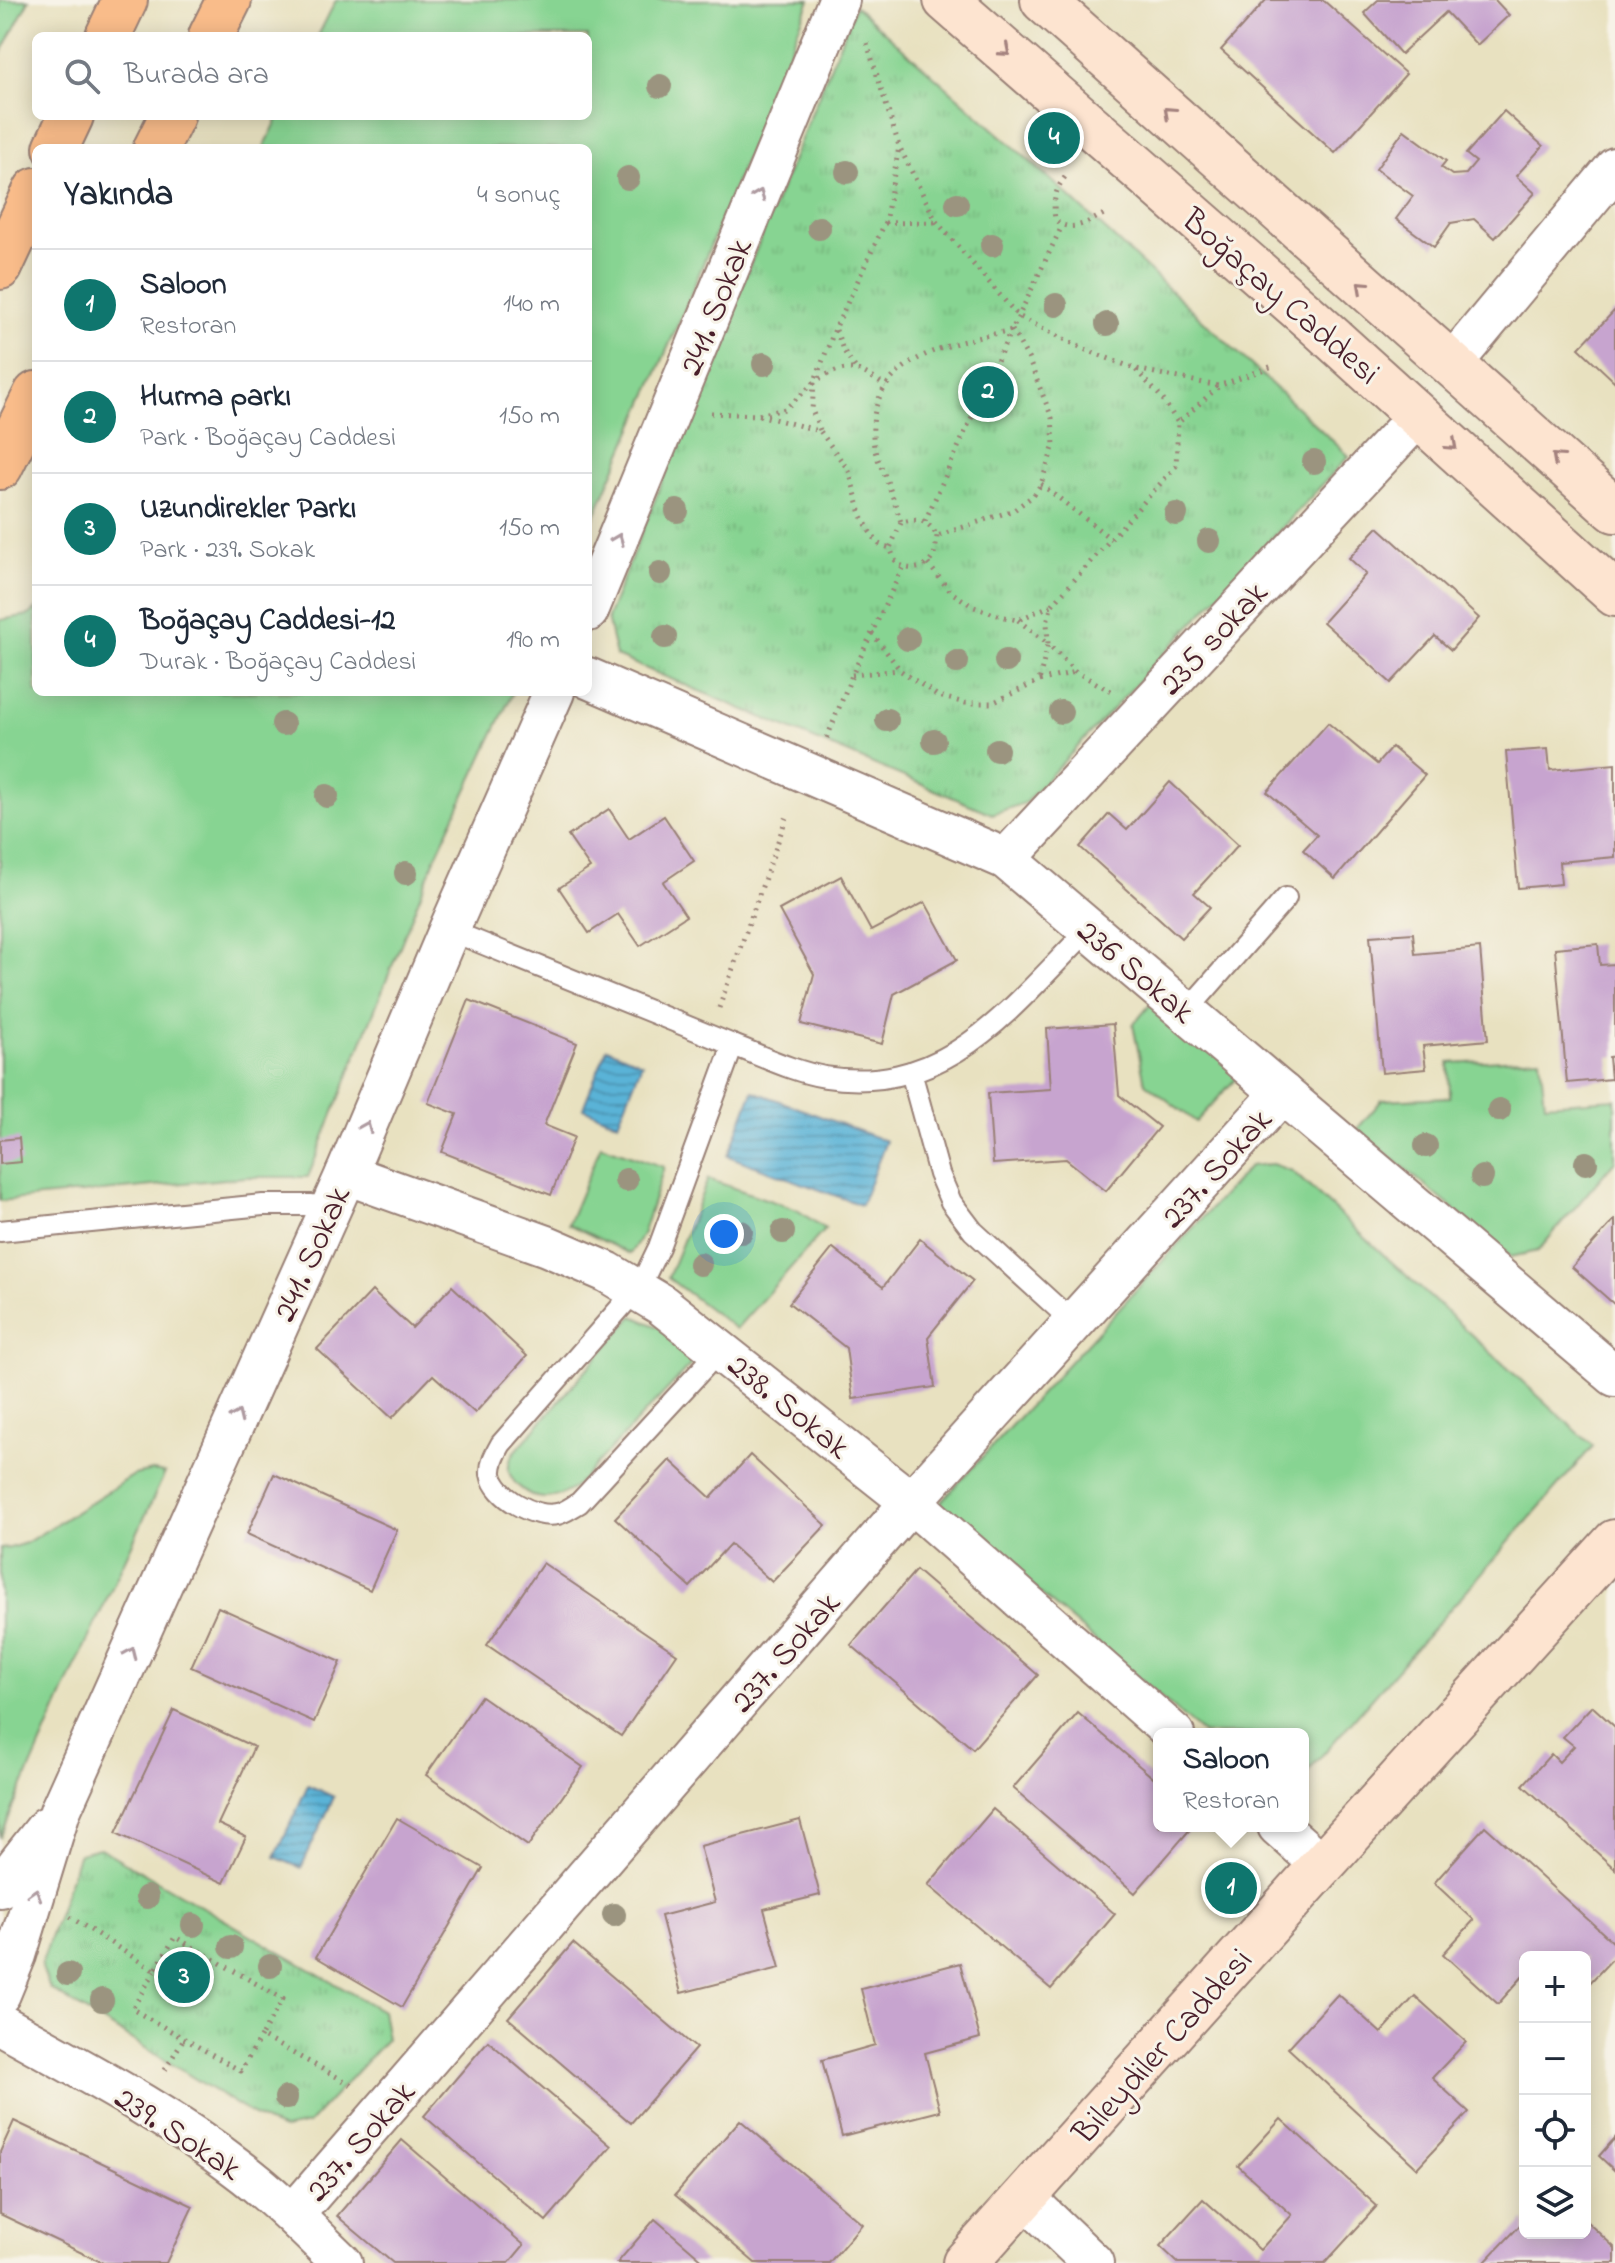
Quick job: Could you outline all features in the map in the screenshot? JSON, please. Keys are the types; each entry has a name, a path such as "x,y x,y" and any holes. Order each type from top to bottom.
{"highway":[{"path":"110,32 125,0"},
{"path":"213,32 229,0"},
{"path":"58,144 69,120"},
{"path":"158,144 170,120"},
{"path":"0,267 32,199"},
{"path":"0,467 32,402"}],"main road":[{"name":"Boğaçay Caddesi","path":"946,0 1419,415 1615,594"},
{"name":"Boğaçay Caddesi","path":"1043,0 1615,510"},
{"name":"Bileydiler Caddesi","path":"965,2263 1615,1542"}],"street":[{"name":"241. Sokak","path":"592,601 839,0"},
{"path":"1451,365 1615,168"},
{"name":"235 sokak","path":"1006,859 1419,415"},
{"name":"236 Sokak","path":"592,680 1006,859 1615,1376"},
{"name":"241. Sokak","path":"0,1994 18,1891 60,1811 338,1191 552,696"},
{"name":"237. Sokak","path":"293,2215 911,1502 1282,1093"},
{"name":"238. Sokak","path":"338,1191 547,1246 607,1272 662,1305 911,1502 1167,1728"},
{"path":"1285,1832 1322,1865"},
{"name":"239. Sokak","path":"0,2024 130,2098 236,2167 293,2215 342,2263"},
{"path":"1024,2197 1093,2263"}],"lane":[{"path":"1186,1012 1286,898"},
{"path":"449,930 733,1045 822,1076 847,1080 895,1076 927,1067 953,1055 991,1028 1089,929"},
{"path":"720,1350 579,1503 558,1514 539,1513 507,1498 494,1483 491,1472 493,1459 501,1444 637,1289 659,1247 733,1045"},
{"path":"911,1072 939,1174 951,1202 973,1231 1074,1323"},
{"path":"0,1231 263,1205 312,1205 338,1191"}],"path":[{"path":"864,34 899,146 936,221 1018,316 1086,350 1136,369 1218,386"},
{"path":"890,548 879,544 870,532 861,514 849,471 820,431 812,410 814,383 835,329 885,223 899,146"},
{"path":"1065,177 1053,201 1055,220 1062,226 1073,228 1104,214"},
{"path":"885,223 936,221"},
{"path":"925,521 1062,226"},
{"path":"835,329 843,350 857,370 886,386"},
{"path":"901,522 925,521 932,527 937,536 935,553 928,564 917,569 903,567 895,560 890,548 901,522 875,449 873,423 877,402 886,386 907,364 942,346 1012,330"},
{"path":"937,536 1014,510 1034,495 1041,484 1054,445 1052,418 1033,369 1012,330"},
{"path":"1178,423 1218,386 1273,366"},
{"path":"1018,620 1052,605 1176,466 1178,423 1162,398 1136,369"},
{"path":"758,415 785,409 824,375 840,370 857,370"},
{"path":"671,410 758,415 820,431"},
{"path":"1041,484 1111,539"},
{"path":"928,564 951,592 974,607 1018,620 1076,672 1123,698"},
{"path":"812,775 852,675 903,567"},
{"path":"1039,681 1048,644 1047,622 1052,605"},
{"path":"872,633 900,670 938,696 965,703 992,703 1039,681 1076,672"},
{"path":"852,675 900,670"},
{"path":"709,1035 788,813"},
{"path":"18,1891 155,1971"},
{"path":"175,1937 283,1999 241,2071 132,2009 155,1971 175,1937"},
{"path":"261,2036 390,2106"},
{"path":"165,2070 184,2038"}],"green space":[{"path":"0,0 29,0 0,56"},
{"path":"336,0 810,0 686,306 592,522 592,144 266,144 277,120 592,120 592,32 320,32"},
{"path":"855,6 1058,186 1349,456 1025,803 992,814 616,656 607,618"},
{"path":"32,612 32,696 511,696 436,856 308,1177 246,1177 0,1201 0,620"},
{"path":"1154,1000 1241,1073 1196,1122 1145,1083 1133,1025"},
{"path":"1540,1058 1545,1104 1615,1099 1615,1161 1538,1251 1511,1257 1357,1129 1382,1100 1450,1097 1449,1063"},
{"path":"601,1145 664,1167 642,1235 630,1254 568,1224"},
{"path":"1272,1164 1292,1171 1593,1446 1309,1770 1309,1728 1196,1728 938,1505 1250,1166"},
{"path":"708,1179 797,1210 825,1229 736,1329 668,1278"},
{"path":"633,1316 659,1327 697,1358 574,1488 547,1498 525,1491 509,1471 514,1453"},
{"path":"152,1471 165,1473 0,1838 0,1549 26,1543 134,1475"},
{"path":"100,1848 382,2011 387,2039 308,2124 284,2129 265,2122 50,1989 41,1965 79,1853"}],"water":[{"path":"607,1048 642,1063 618,1123 583,1108"},
{"path":"753,1091 886,1141 861,1205 728,1156"},
{"path":"308,1785 334,1797 301,1868 275,1857"}],"building":[{"path":"1266,0 1323,0 1406,74 1335,153 1221,50"},
{"path":"1378,0 1495,0 1509,15 1477,45 1446,12 1401,54 1364,13"},
{"path":"1504,111 1543,146 1516,176 1535,193 1495,238 1474,219 1451,223 1434,247 1396,219 1413,196 1376,169 1404,130 1446,161 1441,167 1452,175 1466,174 1476,162 1466,154"},
{"path":"1615,310 1615,382 1579,348"},
{"path":"1378,527 1479,618 1451,650 1435,636 1391,683 1323,622 1366,574 1349,558"},
{"path":"1328,723 1377,764 1392,747 1425,775 1335,879 1303,850 1317,835 1267,792"},
{"path":"1548,749 1550,770 1615,764 1615,857 1559,862 1561,884 1518,888 1506,752"},
{"path":"1170,782 1238,845 1194,893 1210,907 1181,938 1080,847 1109,814 1127,830"},
{"path":"609,809 629,839 664,816 694,861 663,882 686,916 640,946 618,914 589,933 559,888 590,868 568,836"},
{"path":"841,876 871,931 925,902 957,960 894,994 882,1044 801,1024 814,974 779,910"},
{"path":"1413,933 1415,954 1480,948 1488,1040 1423,1046 1426,1069 1382,1073 1370,936"},
{"path":"1598,944 1600,965 1615,964 1615,1056 1609,1057 1611,1079 1567,1083 1555,948"},
{"path":"469,1000 577,1043 544,1125 574,1137 551,1195 442,1152 457,1114 428,1103"},
{"path":"1113,1024 1119,1095 1159,1127 1106,1191 1066,1159 993,1164 988,1093 1051,1089 1047,1029"},
{"path":"19,1138 21,1162 0,1164 0,1140"},
{"path":"1615,1219 1615,1305 1572,1267"},
{"path":"920,1239 973,1281 928,1337 935,1387 853,1399 846,1348 789,1303 833,1248 883,1287"},
{"path":"452,1286 527,1356 475,1413 433,1375 392,1418 317,1349 372,1291 412,1328"},
{"path":"750,1455 826,1525 772,1582 730,1544 690,1587 615,1518 670,1460 711,1498"},
{"path":"274,1474 397,1530 370,1590 247,1534"},
{"path":"543,1563 677,1654 621,1736 487,1645"},
{"path":"916,1570 1038,1675 973,1749 851,1645"},
{"path":"218,1607 341,1662 314,1722 191,1667"},
{"path":"481,1696 583,1767 528,1846 426,1775"},
{"path":"1592,1706 1615,1727 1615,1869 1523,1785 1551,1754 1559,1762 1574,1746 1563,1737"},
{"path":"174,1710 254,1747 218,1824 246,1837 224,1883 116,1833"},
{"path":"1078,1713 1153,1778 1153,1832 1188,1832 1135,1893 1013,1788"},
{"path":"993,1809 1115,1914 1051,1989 928,1885"},
{"path":"397,1818 483,1868 402,2007 316,1957"},
{"path":"800,1820 820,1895 764,1909 780,1968 681,1993 661,1916 715,1902 700,1846"},
{"path":"1485,1826 1615,1944 1615,1956 1591,1982 1591,1951 1519,1951 1519,1981 1498,2004 1443,1954 1474,1920 1434,1883"},
{"path":"573,1943 696,2048 631,2123 508,2018"},
{"path":"960,1963 980,2038 925,2053 940,2111 842,2136 822,2060 875,2045 861,1989"},
{"path":"1338,1994 1381,2033 1415,1996 1466,2042 1432,2078 1469,2112 1417,2168 1288,2048"},
{"path":"488,2041 611,2146 546,2221 424,2116"},
{"path":"1281,2119 1377,2206 1325,2263 1178,2263 1160,2246 1203,2199 1260,2250 1292,2215 1238,2166"},
{"path":"740,2120 862,2224 829,2263 755,2263 675,2195"},
{"path":"14,2121 193,2206 166,2263 103,2263 0,2214 0,2152"},
{"path":"1615,2138 1615,2171 1599,2156"},
{"path":"402,2140 524,2245 509,2263 393,2263 337,2216"},
{"path":"655,2219 706,2263 617,2263"},
{"path":"1519,2226 1519,2239 1591,2239 1591,2226 1615,2248 1615,2263 1484,2263"}],"place":[{"name":"Boğaçay Caddesi-12","path":"1054,138"},
{"name":"Hurma parkı","path":"988,392"},
{"name":"Saloon","path":"1231,1888"},
{"name":"Uzundirekler Parkı","path":"184,1977"}]}
